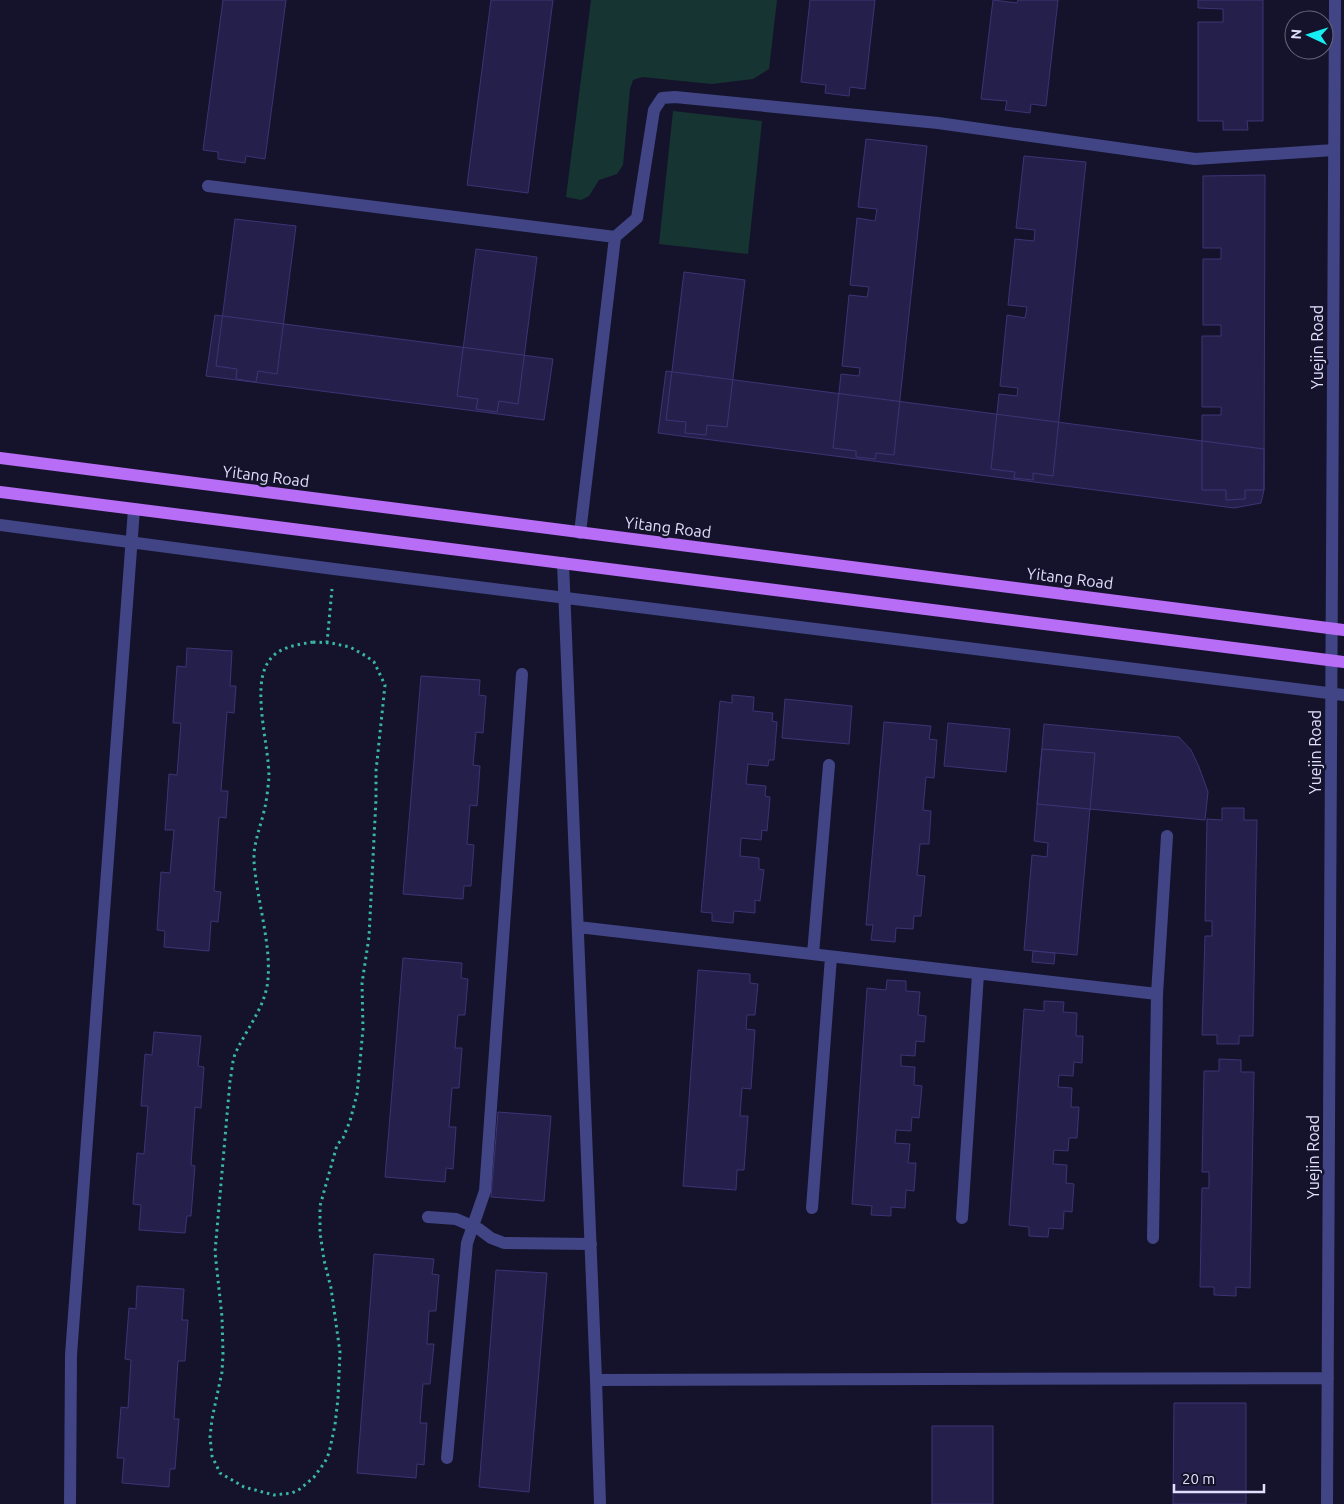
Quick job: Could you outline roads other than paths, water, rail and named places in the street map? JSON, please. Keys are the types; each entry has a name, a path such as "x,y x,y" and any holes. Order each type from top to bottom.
{"main road":[{"name":"Yitang Road","path":"0,458 1338,629"},
{"path":"0,492 1338,661"}],"street":[{"name":"Yuejin Road","path":"1327,1504 1338,694 1334,150 1335,0"},
{"path":"580,533 615,236 637,218 654,110 662,98 675,97 938,123 1195,159 1334,150"},
{"path":"208,186 615,236"},
{"path":"70,1504 71,1355 134,509"},
{"path":"0,525 565,598 1338,694"},
{"path":"563,563 600,1504"},
{"path":"447,1458 467,1243 485,1190 522,674"},
{"path":"812,954 829,765"},
{"path":"1153,1238 1157,994 1167,836"},
{"path":"578,927 1157,994"},
{"path":"812,1208 831,957"},
{"path":"962,1218 978,974"},
{"path":"428,1217 456,1219 479,1229 491,1238 504,1242 590,1244"},
{"path":"596,1380 1328,1378"}]}
